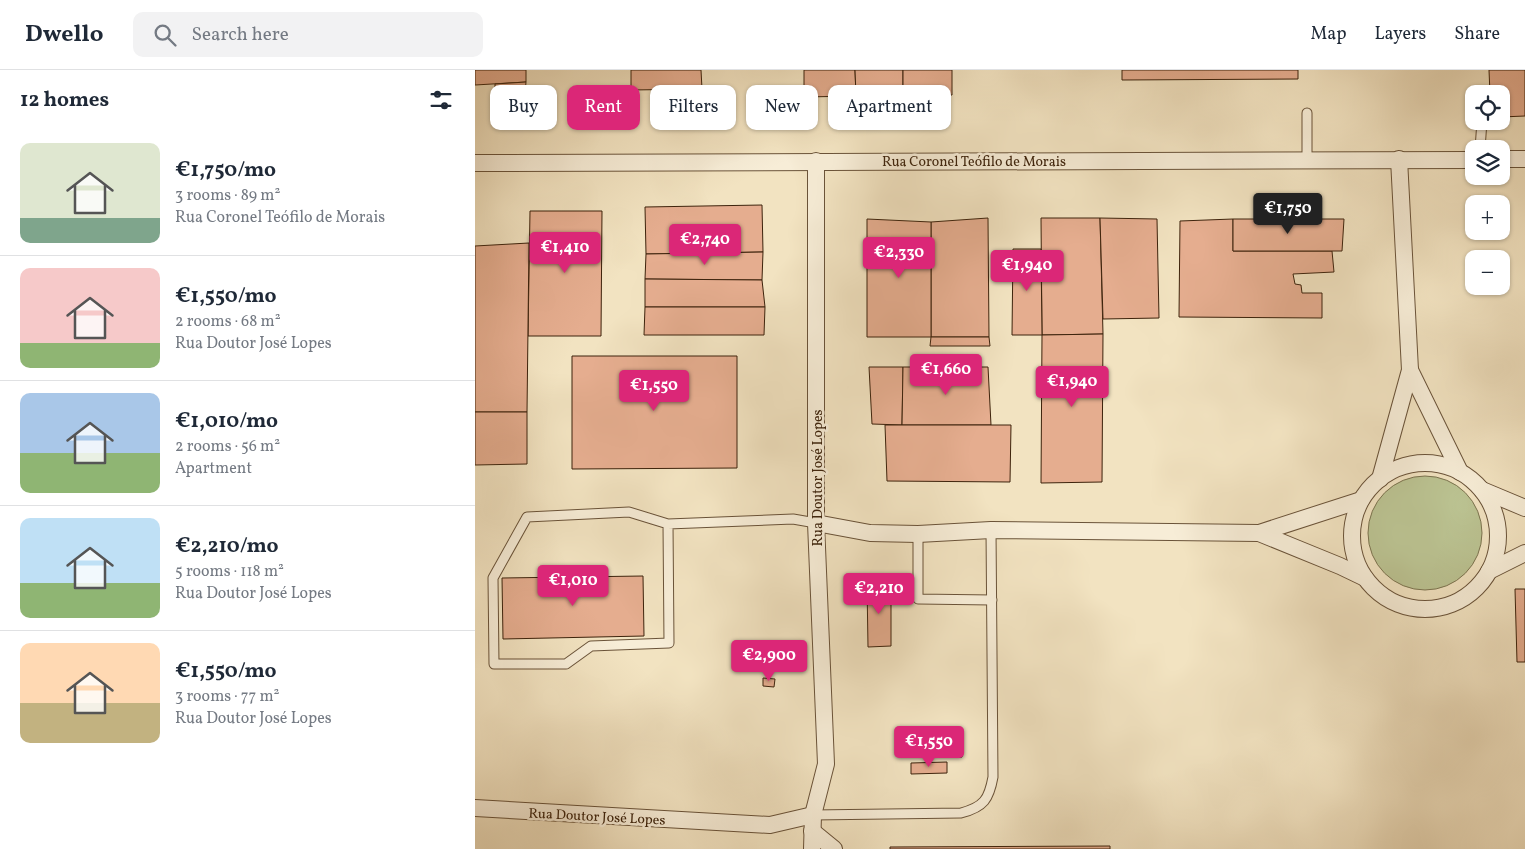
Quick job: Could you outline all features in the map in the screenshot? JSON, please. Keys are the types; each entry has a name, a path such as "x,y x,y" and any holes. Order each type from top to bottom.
{"street":[{"path":"1510,160 1525,159"},
{"path":"1380,478 1410,370 1399,160"},
{"name":"Rua Coronel Teófilo de Morais","path":"475,163 1465,160"},
{"name":"Rua Doutor José Lopes","path":"475,808 770,825 813,823 826,764 816,523 816,161"},
{"path":"1410,370 1460,472"},
{"path":"1259,533 1365,578 1382,595 1405,606 1429,609 1453,603 1460,599 1473,590 1489,571 1496,551 1498,530 1493,509 1482,490 1460,472 1440,464 1419,463 1398,468 1380,478 1369,488 1361,500 1354,518 1352,537 1355,556 1365,578"},
{"path":"1482,490 1525,508"},
{"path":"816,523 870,533 918,534 991,530 1259,533 1361,500"},
{"path":"1489,571 1525,553"},
{"path":"812,849 813,823"},
{"path":"813,823 834,849"}],"lane":[{"path":"1307,113 1307,161"},
{"path":"668,524 669,643 591,646 566,664 494,664 493,578 527,516 629,512 668,524 793,519 816,523"},
{"path":"813,823 961,813 972,810 984,803 990,792 993,777 991,530"},
{"path":"918,534 918,599 992,600"}],"green space":[{"path":"1425,476 1447,481 1465,493 1477,511 1482,533 1477,555 1465,573 1447,585 1425,590 1403,585 1385,573 1373,555 1368,533 1373,511 1385,493 1403,481"}],"building":[{"path":"475,70 526,70 526,82 475,85"},
{"path":"631,70 701,70 702,85 650,85 650,90 640,90 640,85 631,85"},
{"path":"804,70 855,70 856,85 828,85 828,97 818,97 818,85 804,85"},
{"path":"855,70 903,70 903,85 856,85"},
{"path":"903,70 952,70 952,95 951,85 903,85"},
{"path":"1122,70 1298,70 1298,79 1122,80"},
{"path":"1489,70 1525,70 1525,116 1510,117 1510,85 1490,85"},
{"path":"526,82 526,85 495,84"},
{"path":"762,205 763,252 646,254 645,207"},
{"path":"530,211 602,211 601,336 528,336"},
{"path":"988,218 989,337 931,337 931,222"},
{"path":"1041,218 1100,218 1103,334 1042,335"},
{"path":"1100,218 1157,219 1159,318 1103,319"},
{"path":"867,219 931,222 931,337 867,337"},
{"path":"1233,219 1233,251 1332,251 1334,272 1293,274 1295,284 1301,285 1302,293 1322,293 1322,318 1179,317 1180,221"},
{"path":"1233,219 1344,219 1342,251 1233,251"},
{"path":"529,243 527,412 475,412 475,246"},
{"path":"1013,249 1041,249 1042,335 1012,335"},
{"path":"763,252 762,280 645,279 646,254"},
{"path":"645,279 762,280 765,307 645,307"},
{"path":"645,307 765,307 764,335 644,335"},
{"path":"1103,334 1102,482 1041,483 1042,335"},
{"path":"931,337 989,337 990,346 930,346"},
{"path":"572,356 737,356 737,468 572,469"},
{"path":"869,367 903,367 902,425 872,424"},
{"path":"903,367 988,367 991,425 902,425"},
{"path":"475,412 527,412 527,464 475,465"},
{"path":"885,425 1011,425 1010,482 887,481"},
{"path":"643,576 644,636 503,639 502,578"},
{"path":"867,584 891,584 891,646 868,647"},
{"path":"1515,589 1525,589 1525,662 1517,662"},
{"path":"758,660 769,660 769,669 757,669"},
{"path":"763,678 775,679 774,687 763,686"},
{"path":"963,746 962,757 912,757 912,747"},
{"path":"947,762 947,773 911,774 911,763"},
{"path":"1110,846 1110,849 890,849 890,847"}]}
